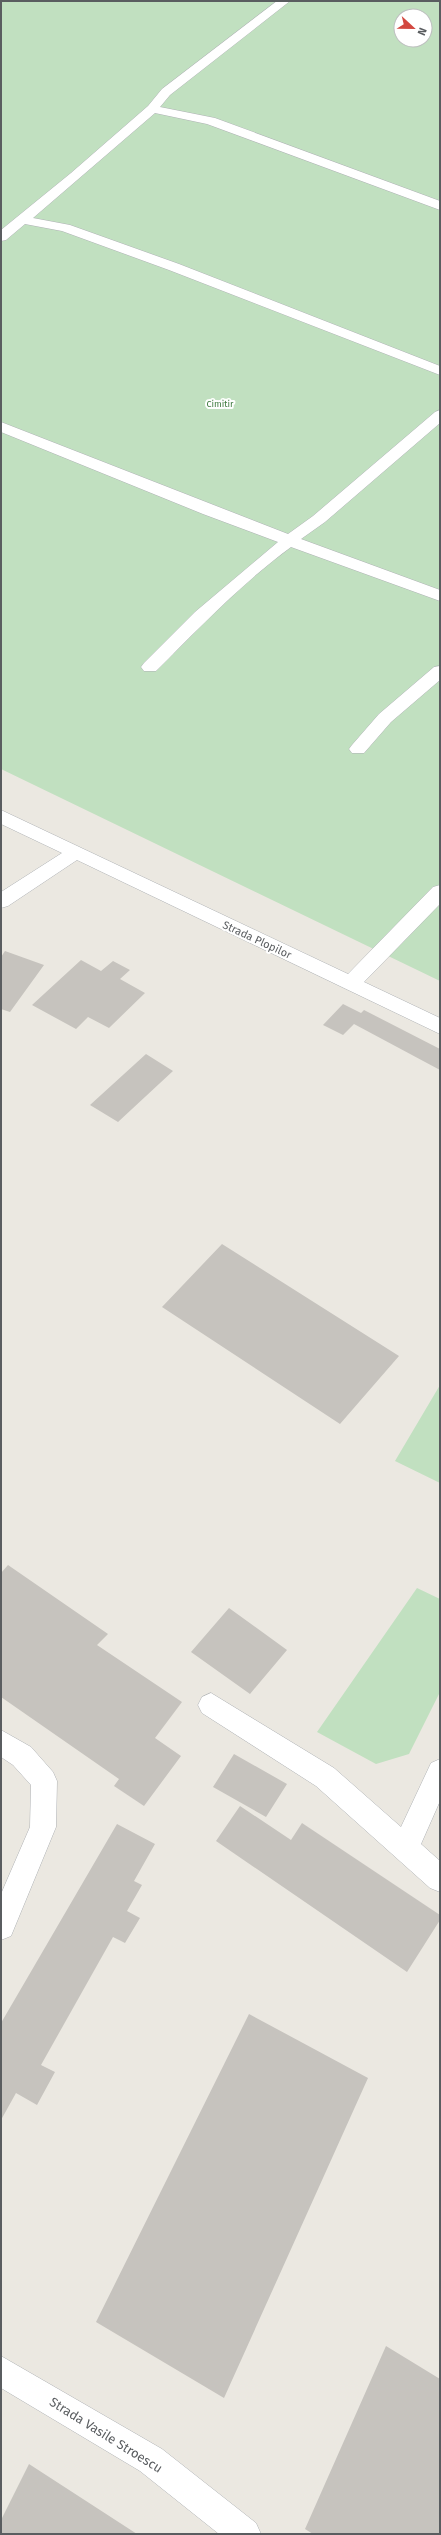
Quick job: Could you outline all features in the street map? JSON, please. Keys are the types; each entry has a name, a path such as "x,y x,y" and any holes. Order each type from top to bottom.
{"street":[{"path":"1,237 25,220 152,109 166,92 284,1"},
{"path":"152,109 210,121 440,206"},
{"path":"25,220 65,228 174,267 440,371"},
{"path":"150,667 201,616 266,558 319,519 440,415"},
{"path":"1,427 209,510 440,596"},
{"path":"358,749 385,718 440,671"},
{"name":"Strada Plopilor","path":"1,816 75,853 440,1027"},
{"path":"1,901 75,853"},
{"path":"350,984 440,892"},
{"path":"211,1705 325,1777 406,1847 440,1879"},
{"path":"1,1742 22,1756 44,1781 43,1827 1,1926"},
{"path":"406,1847 440,1772"},
{"name":"Strada Vasile Stroescu","path":"1,2371 150,2460 245,2534"}],"green space":[{"name":"Cimitir","path":"1,1 440,1 440,981 1,769"},
{"path":"440,1385 440,1483 395,1461"},
{"path":"417,1588 440,1599 440,1692 409,1754 376,1764 317,1732"}],"building":[{"path":"5,951 44,965 10,1012 1,1009 1,957"},
{"path":"81,960 101,971 113,961 130,970 120,979 145,993 109,1028 88,1017 76,1029 32,1005"},
{"path":"343,1004 361,1013 364,1010 440,1049 440,1070 354,1024 343,1035 323,1025"},
{"path":"146,1054 173,1071 118,1122 90,1105"},
{"path":"222,1244 399,1356 340,1424 162,1307"},
{"path":"8,1565 108,1634 97,1645 182,1702 155,1738 181,1756 144,1806 114,1786 119,1779 1,1697 1,1573"},
{"path":"229,1608 287,1650 250,1694 191,1652"},
{"path":"234,1754 287,1784 266,1817 213,1787"},
{"path":"240,1806 291,1840 302,1823 440,1915 440,1920 407,1972 216,1841"},
{"path":"117,1824 155,1844 134,1881 142,1885 127,1911 140,1918 125,1943 113,1937 41,2065 55,2072 37,2105 16,2093 1,2120 1,2023"},
{"path":"249,2014 368,2078 224,2398 96,2322"},
{"path":"386,2346 440,2379 440,2534 313,2534 305,2529"},
{"path":"29,2464 137,2534 1,2534 1,2520"}]}
